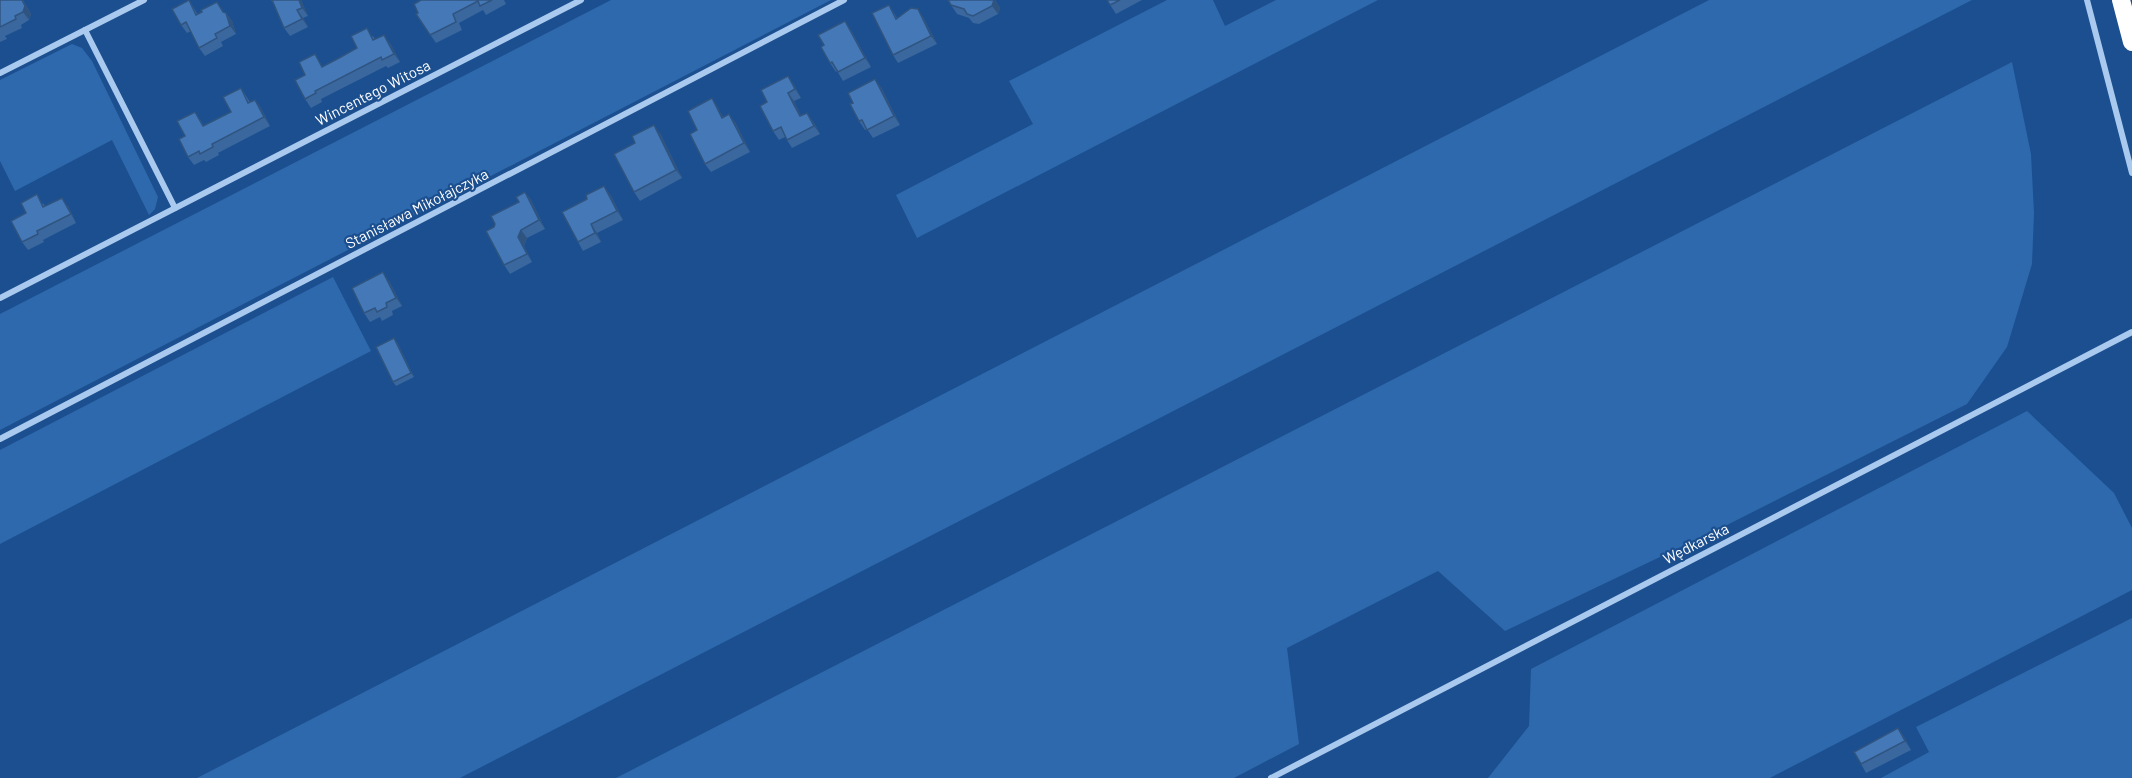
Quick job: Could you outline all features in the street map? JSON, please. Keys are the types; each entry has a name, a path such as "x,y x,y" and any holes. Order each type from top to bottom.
{"highway":[{"path":"2121,0 2132,42"}],"street":[{"path":"0,73 144,0"},
{"name":"Wincentego Witosa","path":"0,298 581,0"},
{"name":"Stanisława Mikołajczyka","path":"0,439 844,0"},
{"path":"2087,0 2132,173"},
{"path":"85,30 175,208"},
{"name":"Wędkarska","path":"1271,778 2132,332"}],"shaded area":[{"path":"611,0 831,0 0,430 0,314"},
{"path":"1167,0 1213,0 1225,26 1276,0 1378,0 917,238 896,195 1033,124 1009,81"},
{"path":"1709,0 1972,0 460,778 197,778"},
{"path":"72,44 82,48 92,61 158,197 155,209 149,215 112,140 15,191 0,161 0,80"},
{"path":"2012,62 2031,154 2034,213 2032,264 2007,347 1967,404 1729,524 1505,631 1438,571 1287,648 1299,744 1234,778 616,778"},
{"path":"333,277 371,351 0,544 0,450"},
{"path":"2027,411 2114,493 2132,528 2132,590 1770,778 1488,778 1529,726 1531,669"},
{"path":"2132,618 2132,778 1881,778 1929,752 1916,727"}],"building":[{"path":"0,0 22,0 25,6 23,12 15,16 16,19 0,27"},
{"path":"189,0 196,15 217,2 226,13 230,26 215,34 217,38 199,48 186,22 181,25 172,9"},
{"path":"272,0 299,0 302,8 297,10 302,19 284,28"},
{"path":"421,0 492,0 480,6 478,1 453,14 456,22 430,35 416,14 418,13 414,4"},
{"path":"948,0 994,0 992,6 973,16 967,14 964,9 951,5"},
{"path":"1107,0 1120,0 1110,5"},
{"path":"889,5 896,19 911,8 918,9 931,36 893,55 872,13"},
{"path":"845,21 865,58 838,72 821,47 824,45 818,35"},
{"path":"367,28 373,40 384,35 394,54 382,60 381,57 315,91 316,93 305,99 295,80 305,75 299,62 315,54 322,67 357,48 351,36"},
{"path":"788,76 795,89 788,93 794,105 800,116 807,113 814,126 787,140 781,127 773,131 760,106 767,102 761,90"},
{"path":"875,79 894,116 867,130 850,104 853,103 848,93"},
{"path":"241,88 248,103 255,100 264,117 212,144 213,147 200,154 199,151 188,157 179,139 185,136 177,121 195,112 203,126 231,112 223,97"},
{"path":"712,98 722,118 729,114 744,143 705,164 690,134 697,130 688,111"},
{"path":"654,125 676,170 634,192 614,154 635,143 632,136"},
{"path":"604,186 617,211 591,224 595,233 578,242 562,212 587,199 586,195"},
{"path":"525,192 539,220 521,230 518,237 527,254 504,265 486,231 495,224 491,216 519,202 516,197"},
{"path":"37,194 43,207 62,198 71,214 37,231 38,234 22,242 11,221 26,213 21,203"},
{"path":"383,272 396,298 386,303 387,307 377,312 375,308 364,313 352,288"},
{"path":"394,338 411,373 393,382 376,347"},
{"path":"1898,728 1905,741 1861,764 1854,752"}]}
